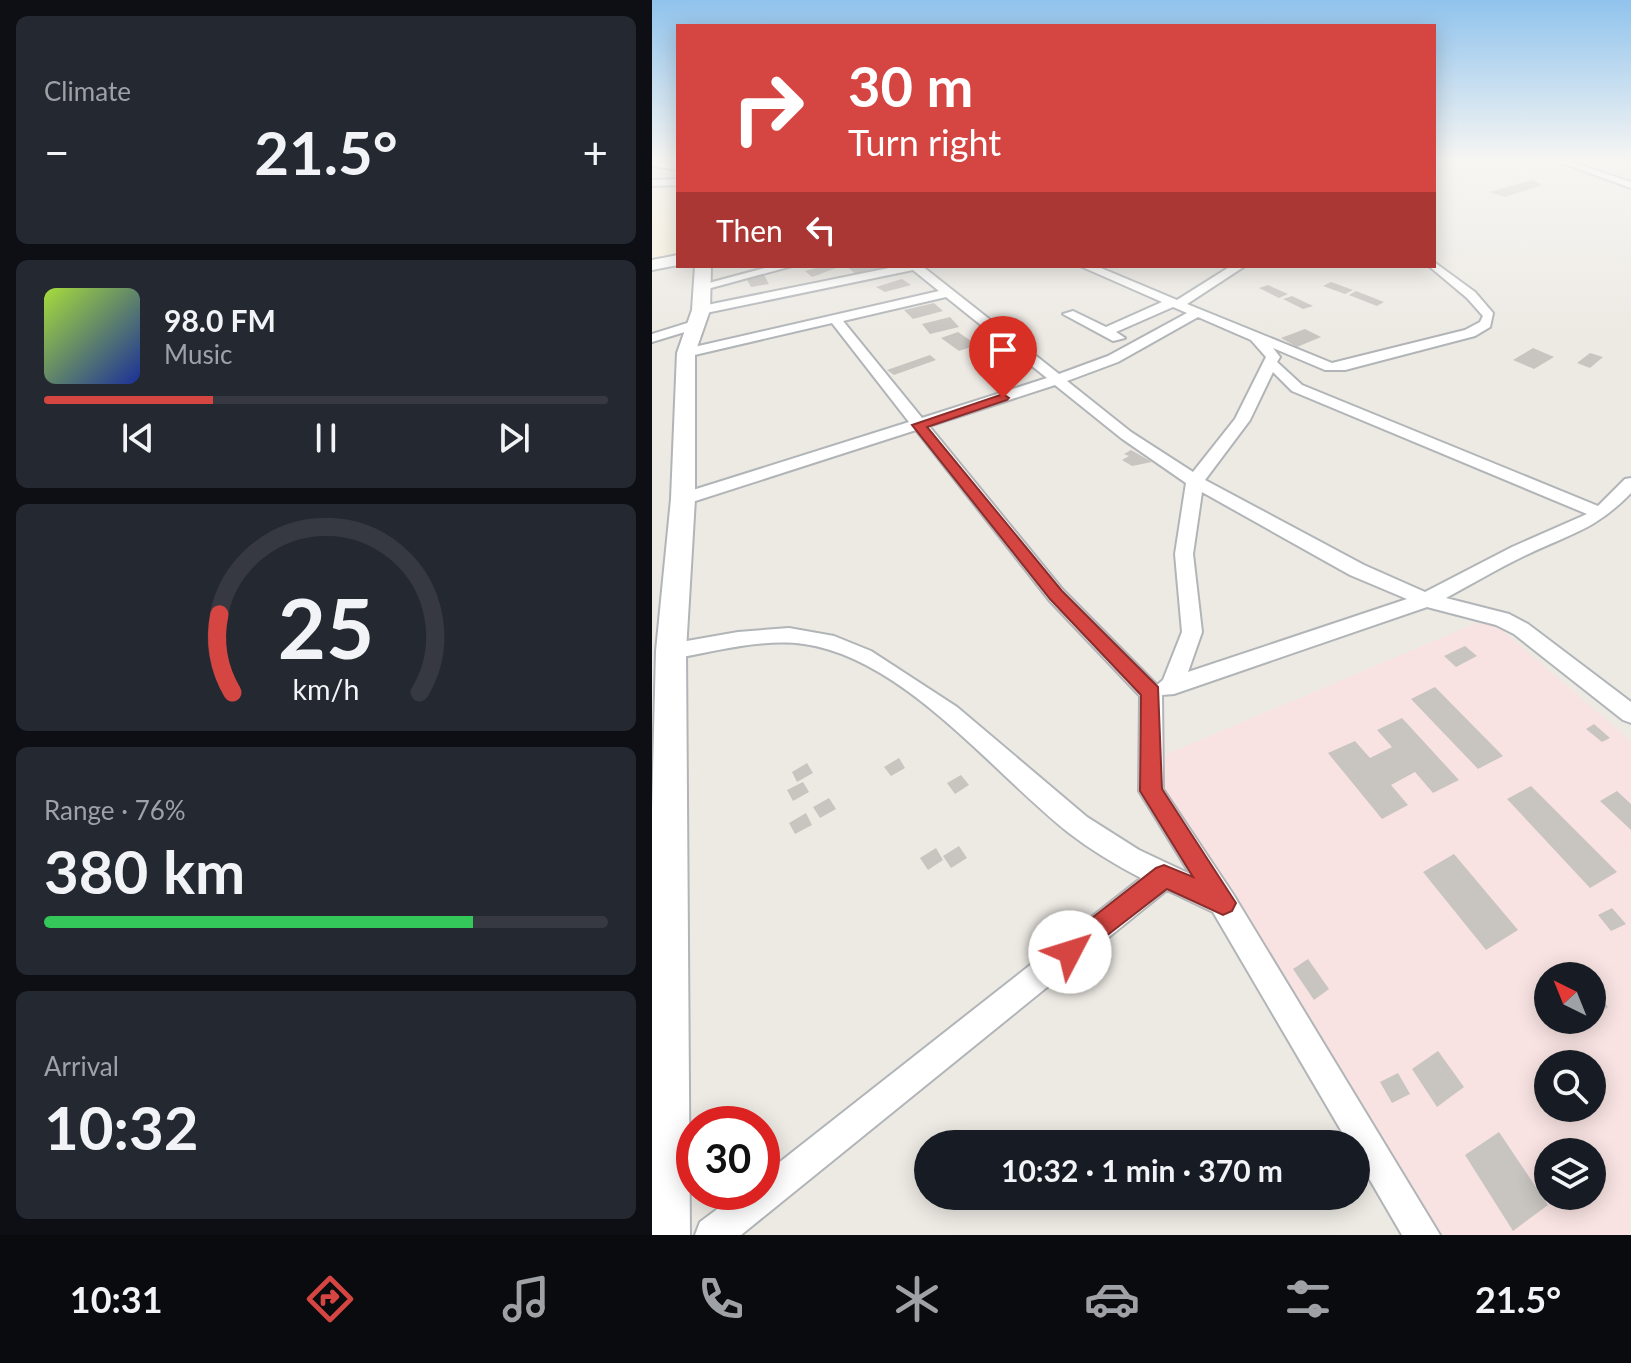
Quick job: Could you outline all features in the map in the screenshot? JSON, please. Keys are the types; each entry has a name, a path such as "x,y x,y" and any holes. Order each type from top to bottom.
{"main road":[{"path":"652,265 676,260"},
{"path":"665,1235 671,651 697,308"}],"street":[{"path":"1091,268 1330,367 1345,366 1470,333 1486,324 1489,316 1482,307 1436,267"},
{"path":"652,338 697,308 782,268"},
{"path":"697,308 905,268"},
{"path":"917,268 1126,435 1195,481 1357,570 1426,600 1502,619 1521,629 1631,714"},
{"path":"1105,332 1176,303 1236,268"},
{"path":"697,308 835,319 946,293"},
{"path":"683,499 1059,379 1136,346 1198,312"},
{"path":"1069,314 1136,346"},
{"path":"835,319 1056,595 1161,689"},
{"path":"1256,337 1268,348 1272,364 1297,388 1601,513"},
{"path":"1272,364 1242,420 1195,481 1184,554 1192,632 1161,689 1151,791 1223,903 1422,1235"},
{"path":"1161,689 1426,600 1518,551 1601,513 1631,483"},
{"path":"671,651 753,639 804,637 856,651 901,677 1023,775 1077,824 1164,876 1223,903"},
{"path":"713,1235 1001,1012 1093,932 1164,876"}],"shaded area":[{"path":"652,219 676,219 676,254 652,260"},
{"path":"1488,618 1631,741 1629,1235 1428,1235 1370,1138 1370,1130 1365,1130 1146,763"}],"building":[{"path":"816,268 836,268 812,277 805,271"},
{"path":"848,268 883,268 857,275"},
{"path":"764,275 769,284 751,287 746,278"},
{"path":"902,279 911,285 885,292 876,287"},
{"path":"1331,282 1353,290 1345,294 1323,286"},
{"path":"1268,285 1288,294 1279,298 1259,288"},
{"path":"1356,291 1384,302 1377,306 1349,295"},
{"path":"1292,296 1313,306 1303,309 1283,299"},
{"path":"934,303 943,311 913,319 904,310"},
{"path":"950,317 959,327 930,334 922,324"},
{"path":"1305,329 1321,337 1297,347 1281,338"},
{"path":"958,332 977,345 959,351 941,338"},
{"path":"1533,348 1554,357 1534,369 1513,360"},
{"path":"1590,353 1603,357 1590,368 1577,363"},
{"path":"930,355 936,360 894,375 887,370"},
{"path":"1131,450 1152,462 1132,466 1122,460 1129,456 1124,454"},
{"path":"1465,646 1477,656 1456,667 1444,656"},
{"path":"1435,687 1503,756 1478,769 1411,699"},
{"path":"1402,718 1459,780 1433,793 1415,772 1391,785 1408,805 1382,819 1328,753 1355,741 1370,758 1392,747 1377,730"},
{"path":"1594,724 1610,738 1602,742 1586,729"},
{"path":"899,758 905,768 891,776 884,767"},
{"path":"807,763 813,773 797,782 792,772"},
{"path":"961,775 969,785 955,794 947,783"},
{"path":"803,782 809,792 793,801 787,790"},
{"path":"1531,786 1617,872 1590,888 1507,799"},
{"path":"1617,791 1631,804 1631,830 1600,801"},
{"path":"829,798 836,809 820,818 813,807"},
{"path":"806,813 812,825 795,834 789,823"},
{"path":"959,846 967,858 951,868 943,856"},
{"path":"936,848 943,860 928,870 920,858"},
{"path":"1454,854 1518,930 1486,950 1423,872"},
{"path":"1612,908 1626,924 1611,931 1598,915"},
{"path":"1308,959 1329,989 1314,1000 1293,969"},
{"path":"1438,1051 1464,1087 1437,1107 1412,1069"},
{"path":"1398,1073 1410,1094 1392,1103 1380,1082"},
{"path":"1499,1132 1534,1184 1534,1210 1541,1210 1513,1231 1465,1155"}],"route":[{"path":"1003,398 919,425 1056,595 1151,693 1151,791 1223,903 1164,876 1070,952"}]}
